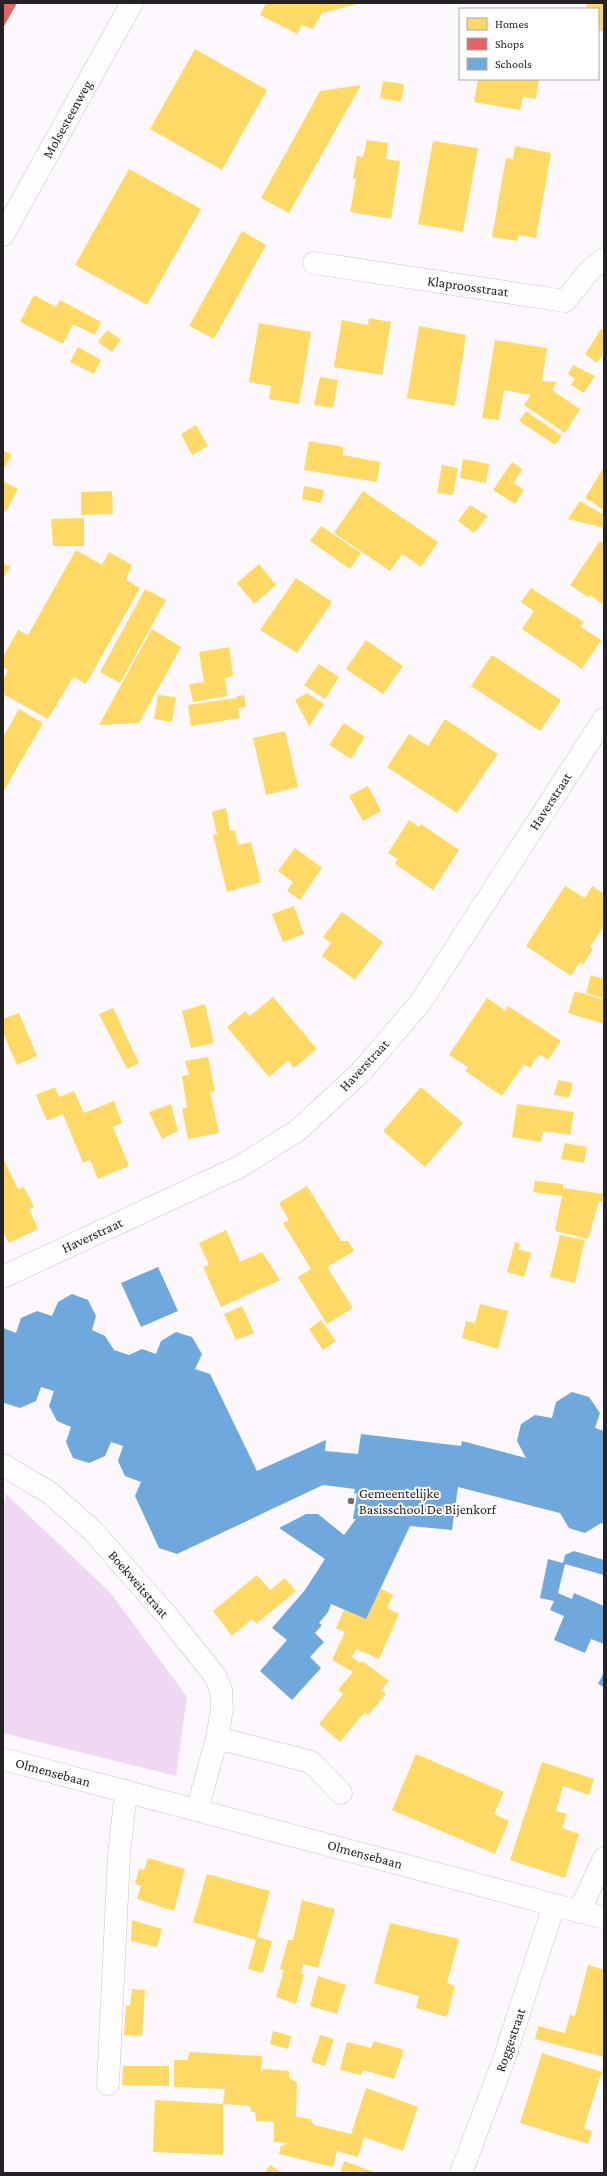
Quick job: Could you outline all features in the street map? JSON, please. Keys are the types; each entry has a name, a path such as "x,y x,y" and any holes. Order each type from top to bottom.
{"street":[{"name":"Molsesteenweg","path":"3,235 132,3"},
{"name":"Klaproosstraat","path":"314,263 565,301 591,269 604,260"},
{"name":"Haverstraat","path":"3,1277 239,1167 297,1131 361,1072 420,1003 604,719"},
{"name":"Boekweitstraat","path":"3,1465 50,1493 92,1530 169,1618 216,1677 222,1691 222,1709 217,1738 197,1810"},
{"path":"217,1738 311,1762 342,1793"},
{"name":"Olmensebaan","path":"3,1759 604,1918"},
{"path":"108,2084 119,1856 126,1791"},
{"path":"579,1912 604,1858"},
{"name":"Roggestraat","path":"461,2173 503,2062 554,1905"}],"shaded area":[{"path":"6,1494 110,1592 187,1697 176,1776 3,1733 3,1509"}],"building: Homes":[{"path":"266,3 358,4 322,13 313,29 302,25 297,34 260,15"},
{"path":"587,3 604,3 604,31 599,30 599,8 586,8"},
{"path":"195,49 267,90 222,170 150,129"},
{"path":"478,80 539,80 536,99 523,97 520,110 474,102"},
{"path":"383,81 404,84 401,102 380,98"},
{"path":"361,85 289,213 261,198 320,91"},
{"path":"367,140 388,143 386,159 400,161 391,219 350,212 356,179 353,178 357,156 363,157"},
{"path":"433,141 478,148 463,232 418,224"},
{"path":"515,146 551,153 536,238 519,235 517,241 492,237 506,158 513,159"},
{"path":"129,169 201,209 147,305 75,265"},
{"path":"242,231 266,245 214,339 189,326"},
{"path":"34,295 56,307 60,300 101,322 95,335 73,324 63,344 20,322"},
{"path":"369,318 391,322 382,375 334,367 342,320 368,325"},
{"path":"259,323 311,332 299,404 269,399 271,386 249,382"},
{"path":"419,326 466,335 455,406 407,398"},
{"path":"601,329 604,331 604,353 597,363 585,354"},
{"path":"107,330 121,340 112,352 98,342"},
{"path":"495,340 547,348 542,381 557,382 552,390 580,409 565,433 524,405 531,395 504,390 499,420 482,418"},
{"path":"78,347 101,360 94,374 70,362"},
{"path":"573,365 595,376 584,393 571,385 575,379 568,374"},
{"path":"320,377 338,380 333,408 314,405"},
{"path":"526,411 562,436 555,445 519,421"},
{"path":"196,425 208,446 192,455 181,434"},
{"path":"309,441 343,447 343,455 380,462 377,482 304,470"},
{"path":"3,450 12,455 3,470"},
{"path":"463,459 489,464 486,483 460,478"},
{"path":"512,462 522,469 514,483 524,490 515,504 493,490"},
{"path":"442,465 458,468 453,495 437,493"},
{"path":"604,467 604,510 585,498"},
{"path":"3,481 18,489 6,512 3,510"},
{"path":"304,486 324,490 321,503 302,499"},
{"path":"112,491 113,514 81,515 81,492"},
{"path":"363,491 438,542 421,567 402,554 390,571 334,533"},
{"path":"580,501 604,515 604,528 568,519"},
{"path":"470,505 488,516 474,533 458,521"},
{"path":"84,518 84,546 53,546 51,519"},
{"path":"321,526 361,553 350,569 310,541"},
{"path":"600,541 604,544 604,605 590,595 588,597 570,585"},
{"path":"76,550 102,565 109,552 132,565 126,580 140,588 86,684 73,677 48,719 3,694 3,680 8,670 3,667 3,657 18,630 28,635"},
{"path":"3,563 10,567 3,579"},
{"path":"259,564 276,585 254,604 237,583"},
{"path":"296,578 332,602 297,653 260,630"},
{"path":"531,588 584,622 581,627 601,640 582,669 522,629 534,611 521,602"},
{"path":"145,589 166,600 120,683 100,672"},
{"path":"152,629 181,647 139,723 99,725"},
{"path":"366,640 403,666 383,694 346,669"},
{"path":"229,647 233,676 225,678 227,696 193,702 189,684 204,682 199,652"},
{"path":"492,655 561,700 540,731 471,686"},
{"path":"319,664 339,677 325,699 304,685"},
{"path":"307,693 324,704 309,726 295,700"},
{"path":"158,695 176,697 172,722 154,719"},
{"path":"244,695 246,707 238,708 240,718 191,726 188,705 237,698 237,696"},
{"path":"19,709 43,723 3,792 3,737"},
{"path":"445,719 498,754 457,813 387,767 409,734 428,746"},
{"path":"344,723 365,737 351,759 329,745"},
{"path":"285,731 298,787 266,795 253,738"},
{"path":"368,786 381,811 363,821 349,796"},
{"path":"226,808 230,831 235,830 238,845 251,842 261,882 227,892 213,835 217,834 212,812"},
{"path":"409,820 419,827 421,824 459,850 433,890 395,864 398,859 388,853"},
{"path":"295,848 322,868 300,900 287,891 293,882 278,871"},
{"path":"565,886 585,898 592,886 604,894 604,926 590,947 593,949 583,965 580,962 571,976 526,946"},
{"path":"294,906 304,934 283,942 272,914"},
{"path":"342,912 383,942 355,980 322,956 331,943 323,937"},
{"path":"591,975 604,979 604,999 586,993"},
{"path":"575,991 604,1000 604,1024 568,1013"},
{"path":"273,997 317,1049 294,1068 288,1061 269,1077 227,1027 245,1011 250,1016"},
{"path":"487,998 506,1011 508,1006 561,1041 548,1060 539,1054 530,1068 524,1064 502,1096 465,1071 468,1067 449,1055"},
{"path":"205,1004 214,1043 191,1048 182,1011"},
{"path":"113,1008 139,1063 127,1069 99,1014"},
{"path":"19,1013 37,1056 17,1065 3,1033 3,1019"},
{"path":"208,1057 215,1091 210,1092 219,1133 188,1139 182,1109 187,1108 182,1076 189,1075 185,1061"},
{"path":"558,1080 573,1083 569,1098 554,1095"},
{"path":"55,1087 59,1097 74,1091 84,1113 114,1101 122,1123 113,1127 129,1166 98,1179 90,1160 83,1163 63,1114 47,1121 36,1095"},
{"path":"421,1087 463,1123 425,1167 383,1131"},
{"path":"171,1104 178,1131 162,1139 149,1112"},
{"path":"517,1104 574,1112 570,1135 543,1131 541,1142 512,1137"},
{"path":"565,1143 587,1147 584,1163 561,1159"},
{"path":"3,1158 18,1189 24,1187 34,1207 29,1209 38,1229 9,1243 3,1232"},
{"path":"535,1181 563,1184 563,1188 604,1194 604,1202 599,1201 588,1239 555,1231 562,1196 533,1192"},
{"path":"307,1186 341,1241 348,1241 354,1251 327,1267 353,1308 327,1324 298,1277 311,1269 283,1223 289,1220 279,1203"},
{"path":"226,1230 240,1262 262,1252 280,1280 221,1307 203,1267 209,1265 199,1243"},
{"path":"560,1235 585,1240 575,1283 550,1277"},
{"path":"515,1242 520,1244 518,1249 531,1253 524,1277 507,1272"},
{"path":"480,1304 508,1311 498,1349 462,1338 466,1321 475,1323"},
{"path":"242,1306 254,1333 236,1340 224,1314"},
{"path":"321,1320 336,1341 323,1350 309,1329"},
{"path":"257,1575 270,1590 285,1578 296,1591 256,1624 252,1619 232,1636 213,1611"},
{"path":"380,1588 393,1595 387,1608 399,1614 379,1659 356,1649 352,1657 360,1663 362,1661 389,1681 381,1690 386,1694 368,1715 365,1712 340,1742 319,1724 343,1694 338,1690 353,1672 332,1660 345,1632 336,1628 344,1610 366,1619"},
{"path":"416,1754 504,1792 494,1814 509,1821 495,1854 392,1810"},
{"path":"542,1762 594,1779 589,1795 563,1786 556,1811 567,1814 562,1828 579,1834 565,1878 510,1860"},
{"path":"148,1858 185,1869 174,1911 137,1899 141,1886 135,1884 139,1869 144,1870"},
{"path":"207,1874 270,1891 257,1937 272,1941 263,1973 248,1969 256,1940 193,1922"},
{"path":"302,1900 335,1909 318,1968 303,1964 301,1974 304,1975 296,2004 276,1997 284,1970 280,1969 288,1940 293,1940"},
{"path":"132,1920 162,1929 157,1947 131,1941"},
{"path":"390,1923 459,1939 447,1983 455,1986 447,2017 416,2008 419,1996 374,1983"},
{"path":"588,1965 604,1970 604,2057 535,2039 538,2026 565,2033 570,2015 575,2016"},
{"path":"318,1976 346,1985 337,2014 310,2006"},
{"path":"132,1989 145,1990 142,2036 124,2035 126,2006 130,2006"},
{"path":"273,2031 291,2036 288,2049 270,2044"},
{"path":"320,2035 334,2039 325,2066 311,2062"},
{"path":"374,2041 404,2050 394,2079 363,2070 361,2075 340,2070 347,2042 371,2048"},
{"path":"190,2052 262,2056 261,2072 264,2069 289,2071 289,2077 297,2083 296,2117 310,2119 314,2125 351,2134 366,2088 418,2107 403,2151 364,2137 358,2157 337,2151 333,2167 279,2154 281,2146 288,2143 274,2142 274,2122 256,2121 255,2112 251,2112 250,2106 223,2104 225,2089 174,2087 174,2060 187,2060"},
{"path":"542,2053 602,2072 604,2068 604,2075 601,2074 584,2128 592,2131 588,2144 520,2123"},
{"path":"123,2066 169,2066 169,2086 122,2085"},
{"path":"155,2100 223,2104 223,2155 153,2152"},
{"path":"344,2161 377,2173 340,2173"},
{"path":"270,2165 282,2173 265,2173"}],"building: Shops":[{"path":"3,3 17,3 3,28"}],"building: Schools":[{"path":"158,1267 178,1311 141,1327 121,1283"},
{"path":"72,1294 88,1300 96,1316 92,1330 105,1336 114,1350 129,1355 142,1349 156,1354 161,1341 176,1332 192,1337 202,1354 195,1369 210,1374 257,1471 326,1440 325,1451 358,1454 361,1434 461,1446 462,1441 526,1458 517,1441 521,1424 535,1415 552,1418 556,1402 572,1392 589,1397 600,1413 595,1428 604,1431 604,1524 601,1523 585,1533 569,1528 560,1513 458,1487 452,1530 410,1526 366,1619 331,1604 328,1612 319,1623 322,1625 315,1633 324,1642 310,1657 321,1668 292,1700 260,1671 287,1640 272,1628 305,1590 325,1559 279,1528 306,1514 318,1514 344,1535 356,1519 353,1519 357,1494 354,1493 355,1489 323,1485 177,1554 159,1548 135,1496 141,1482 125,1476 118,1461 123,1446 111,1442 105,1456 89,1463 73,1458 66,1442 71,1427 57,1421 49,1406 54,1391 41,1387 36,1401 20,1408 4,1403 3,1401 3,1328 16,1333 21,1318 37,1311 52,1316 58,1302"},
{"path":"574,1551 604,1560 604,1575 565,1564 558,1593 572,1599 574,1593 604,1606 604,1644 591,1639 585,1653 554,1640 564,1616 550,1610 554,1601 540,1598 548,1559 563,1563 565,1555"},
{"path":"604,1672 604,1687 598,1684"}],"place":[{"name":"Gemeentelijke Basisschool De Bijenkorf","path":"351,1501"}]}
